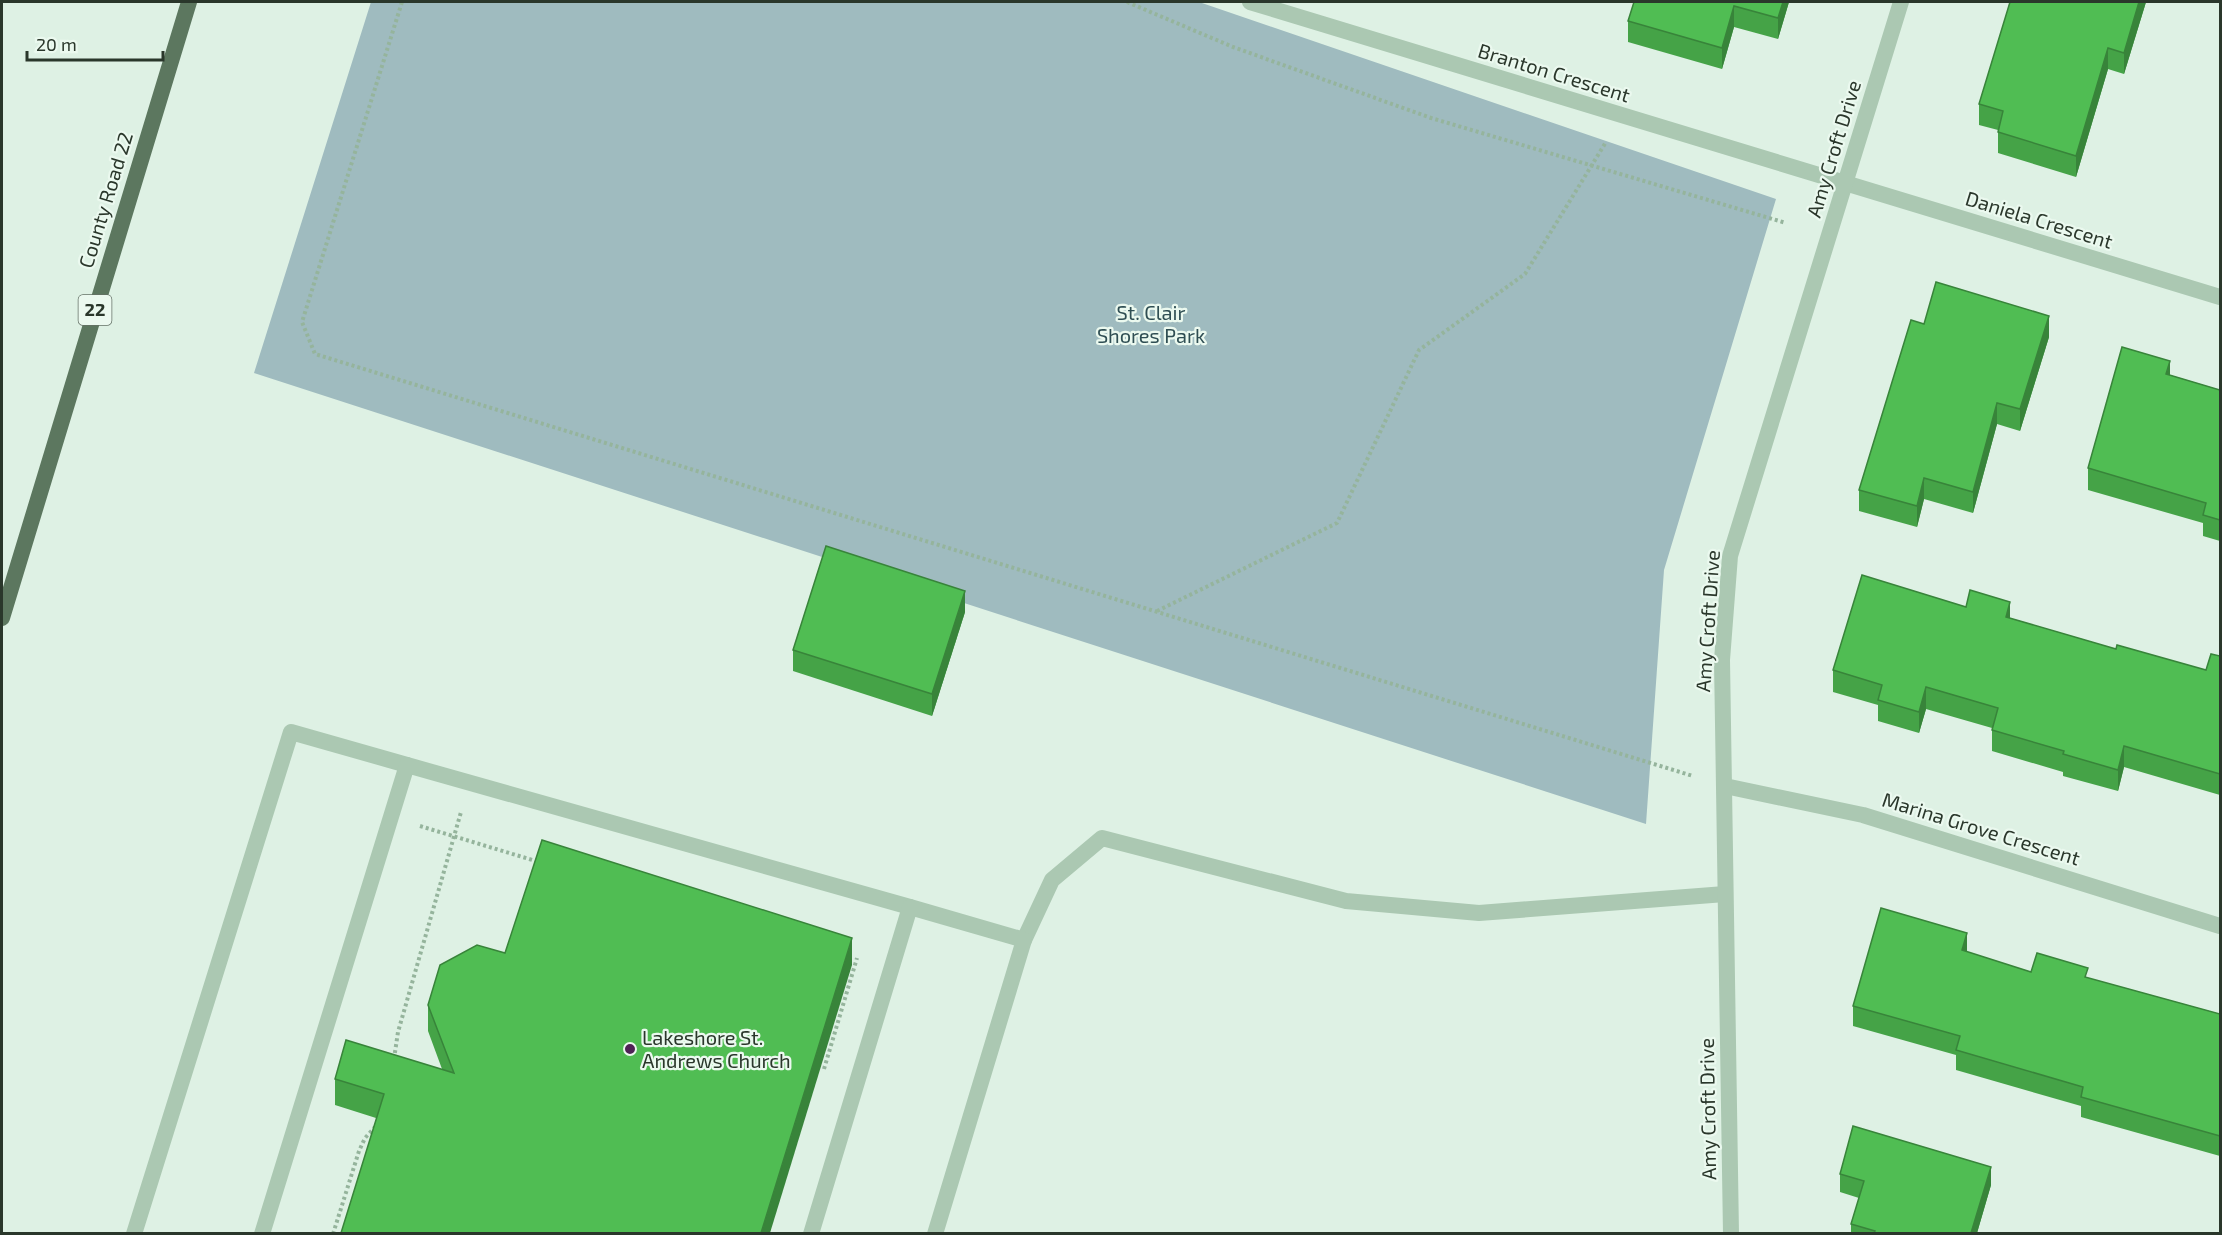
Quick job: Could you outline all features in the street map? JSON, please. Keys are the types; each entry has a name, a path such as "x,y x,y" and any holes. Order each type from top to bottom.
{"main road":[{"name":"County Road 22","path":"2,618 189,2"}],"street":[{"name":"Branton Crescent","path":"1250,2 1275,5 1845,185"},
{"name":"Amy Croft Drive","path":"1731,1233 1722,660 1730,556 1901,2"},
{"name":"Daniela Crescent","path":"1845,185 2220,297"},
{"path":"134,1233 291,732 1024,940"},
{"path":"262,1233 407,765"},
{"name":"Marina Grove Crescent","path":"1725,786 1863,815 2220,926"},
{"path":"935,1233 1024,940 1052,880 1102,838 1346,901 1479,913 1725,894"},
{"path":"811,1233 910,907"}],"path":[{"path":"402,2 302,322 315,354 1725,786"},
{"path":"1127,2 1233,47 1431,118 1786,223"},
{"path":"1156,612 1336,523 1419,350 1525,274 1622,116"},
{"path":"394,1070 394,1047 470,782"},
{"path":"390,818 543,863"},
{"path":"846,954 891,968"},
{"path":"333,1233 359,1151 365,1138 381,1119"}],"green space":[{"name":"St. Clair Shores Park","path":"371,2 1199,2 1776,199 1664,570 1646,824 254,373"}],"building":[{"path":"1634,2 1783,2 1778,18 1734,6 1722,48 1628,21"},
{"path":"2010,2 2139,2 2124,53 2108,48 2076,156 1998,132 2003,111 1979,104"},
{"path":"1936,282 2049,316 2020,409 1997,403 1973,492 1924,478 1917,506 1859,490 1911,320 1924,324"},
{"path":"2122,347 2170,361 2166,374 2220,390 2220,520 2203,515 2206,503 2088,468"},
{"path":"826,546 965,591 932,694 793,650"},
{"path":"1862,575 1966,607 1970,590 2010,602 2006,617 2116,649 2117,645 2206,670 2211,654 2220,656 2220,774 2124,746 2118,770 2063,754 2064,751 1992,730 1998,708 1926,687 1919,712 1878,700 1882,685 1833,670"},
{"name":"Lakeshore St. Andrews Church","path":"542,840 852,938 761,1233 341,1233 384,1094 335,1079 346,1040 454,1073 428,1005 440,965 477,945 505,953"},
{"path":"1881,908 1967,933 1962,950 2031,972 2037,953 2088,968 2085,977 2220,1014 2220,1136 2081,1097 2083,1087 1956,1050 1960,1036 1853,1006"},
{"path":"1853,1126 1991,1167 1971,1233 1874,1233 1875,1231 1851,1224 1864,1181 1840,1174"}],"place":[{"name":"Lakeshore St. Andrews Church","path":"630,1049"}]}
